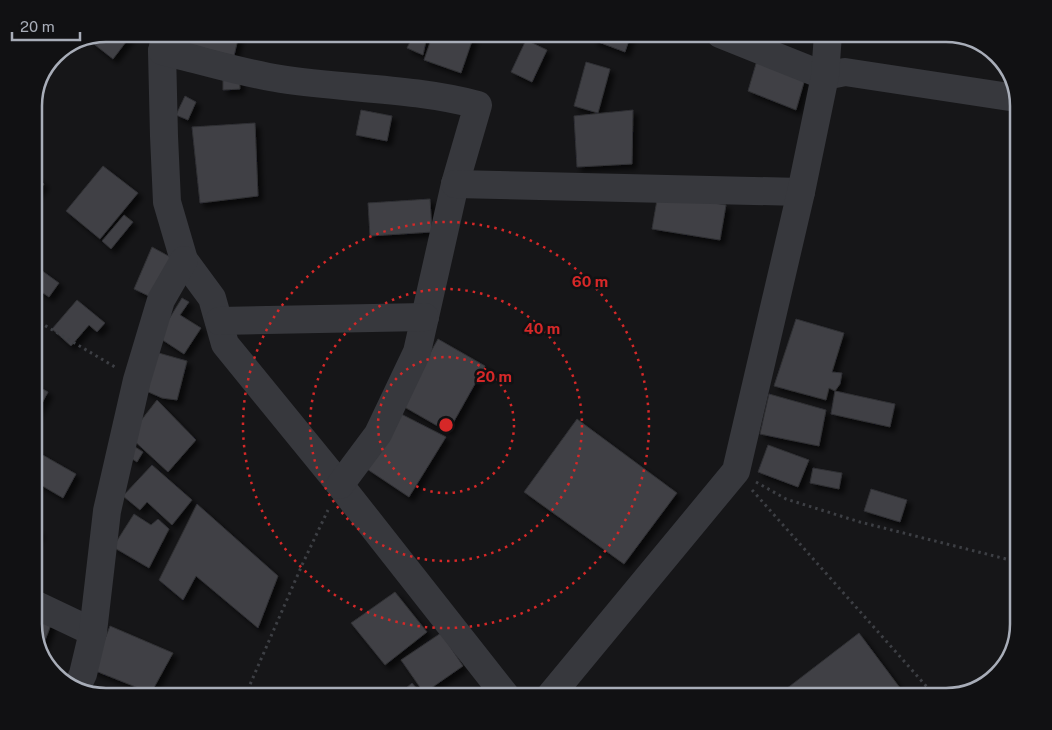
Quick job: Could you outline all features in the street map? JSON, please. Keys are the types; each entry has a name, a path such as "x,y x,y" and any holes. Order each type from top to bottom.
{"street":[{"path":"340,484 378,434 418,352 455,184 478,105 452,98 416,92 281,79 164,42 164,136 167,202 184,260 212,298 225,344 340,484 500,688"},
{"path":"740,42 825,76 845,72 1008,97"},
{"path":"557,688 736,471 801,192 825,76 827,42"},
{"path":"455,184 801,192"},
{"path":"80,682 93,632 107,511 137,380 161,300 184,260"},
{"path":"219,321 425,317"},
{"path":"43,608 93,632"}],"path":[{"path":"43,324 137,380"},
{"path":"736,471 786,499 860,522 1010,560"},
{"path":"736,471 928,688"},
{"path":"248,688 302,565 340,484"}],"building":[{"path":"126,42 113,59 94,44"},
{"path":"181,42 237,42 234,56"},
{"path":"410,42 426,42 423,55 407,48"},
{"path":"430,42 472,42 461,73 424,60"},
{"path":"525,42 530,42 547,50 532,82 511,72"},
{"path":"598,42 628,42 625,52"},
{"path":"762,42 768,42 811,58 796,110 748,91"},
{"path":"586,62 610,69 598,113 574,106"},
{"path":"223,71 239,71 240,89 223,90"},
{"path":"185,96 196,102 188,120 176,115"},
{"path":"361,110 392,116 387,141 356,135"},
{"path":"633,110 632,164 577,167 574,116"},
{"path":"255,123 258,196 200,203 192,127"},
{"path":"103,166 138,193 100,239 66,211"},
{"path":"658,194 726,205 720,240 652,229"},
{"path":"430,199 432,232 370,236 368,203"},
{"path":"124,215 133,222 111,249 102,241"},
{"path":"152,247 172,258 153,298 134,289"},
{"path":"43,271 59,283 49,297 43,293"},
{"path":"182,298 189,302 180,315 201,328 184,354 158,337"},
{"path":"77,300 105,323 97,332 89,325 71,346 52,329"},
{"path":"796,319 844,333 832,372 842,373 840,384 835,391 829,388 826,400 774,386"},
{"path":"438,339 485,366 448,432 401,405"},
{"path":"155,352 187,361 177,400 162,398 144,390"},
{"path":"43,389 48,392 43,401"},
{"path":"835,391 895,404 890,427 831,414"},
{"path":"769,394 826,410 819,446 760,434"},
{"path":"157,400 196,440 168,472 129,436"},
{"path":"401,414 446,437 409,497 367,469"},
{"path":"577,419 677,493 624,564 524,492"},
{"path":"132,445 143,452 137,462 126,455"},
{"path":"768,445 809,460 798,487 758,472"},
{"path":"43,455 76,474 63,498 43,486"},
{"path":"152,465 192,500 172,525 147,502 140,510 123,496"},
{"path":"813,468 842,473 839,489 810,483"},
{"path":"871,489 907,500 900,522 864,511"},
{"path":"197,504 278,576 258,628 196,576 183,600 159,580"},
{"path":"134,514 151,525 158,519 169,529 149,568 113,547"},
{"path":"395,592 427,632 385,665 351,623"},
{"path":"43,609 55,614 45,640"},
{"path":"110,626 173,653 154,688 138,688 93,670"},
{"path":"441,633 463,666 431,688 421,688 401,660"},
{"path":"859,633 900,688 787,688"},
{"path":"412,683 416,688 406,688"}]}
